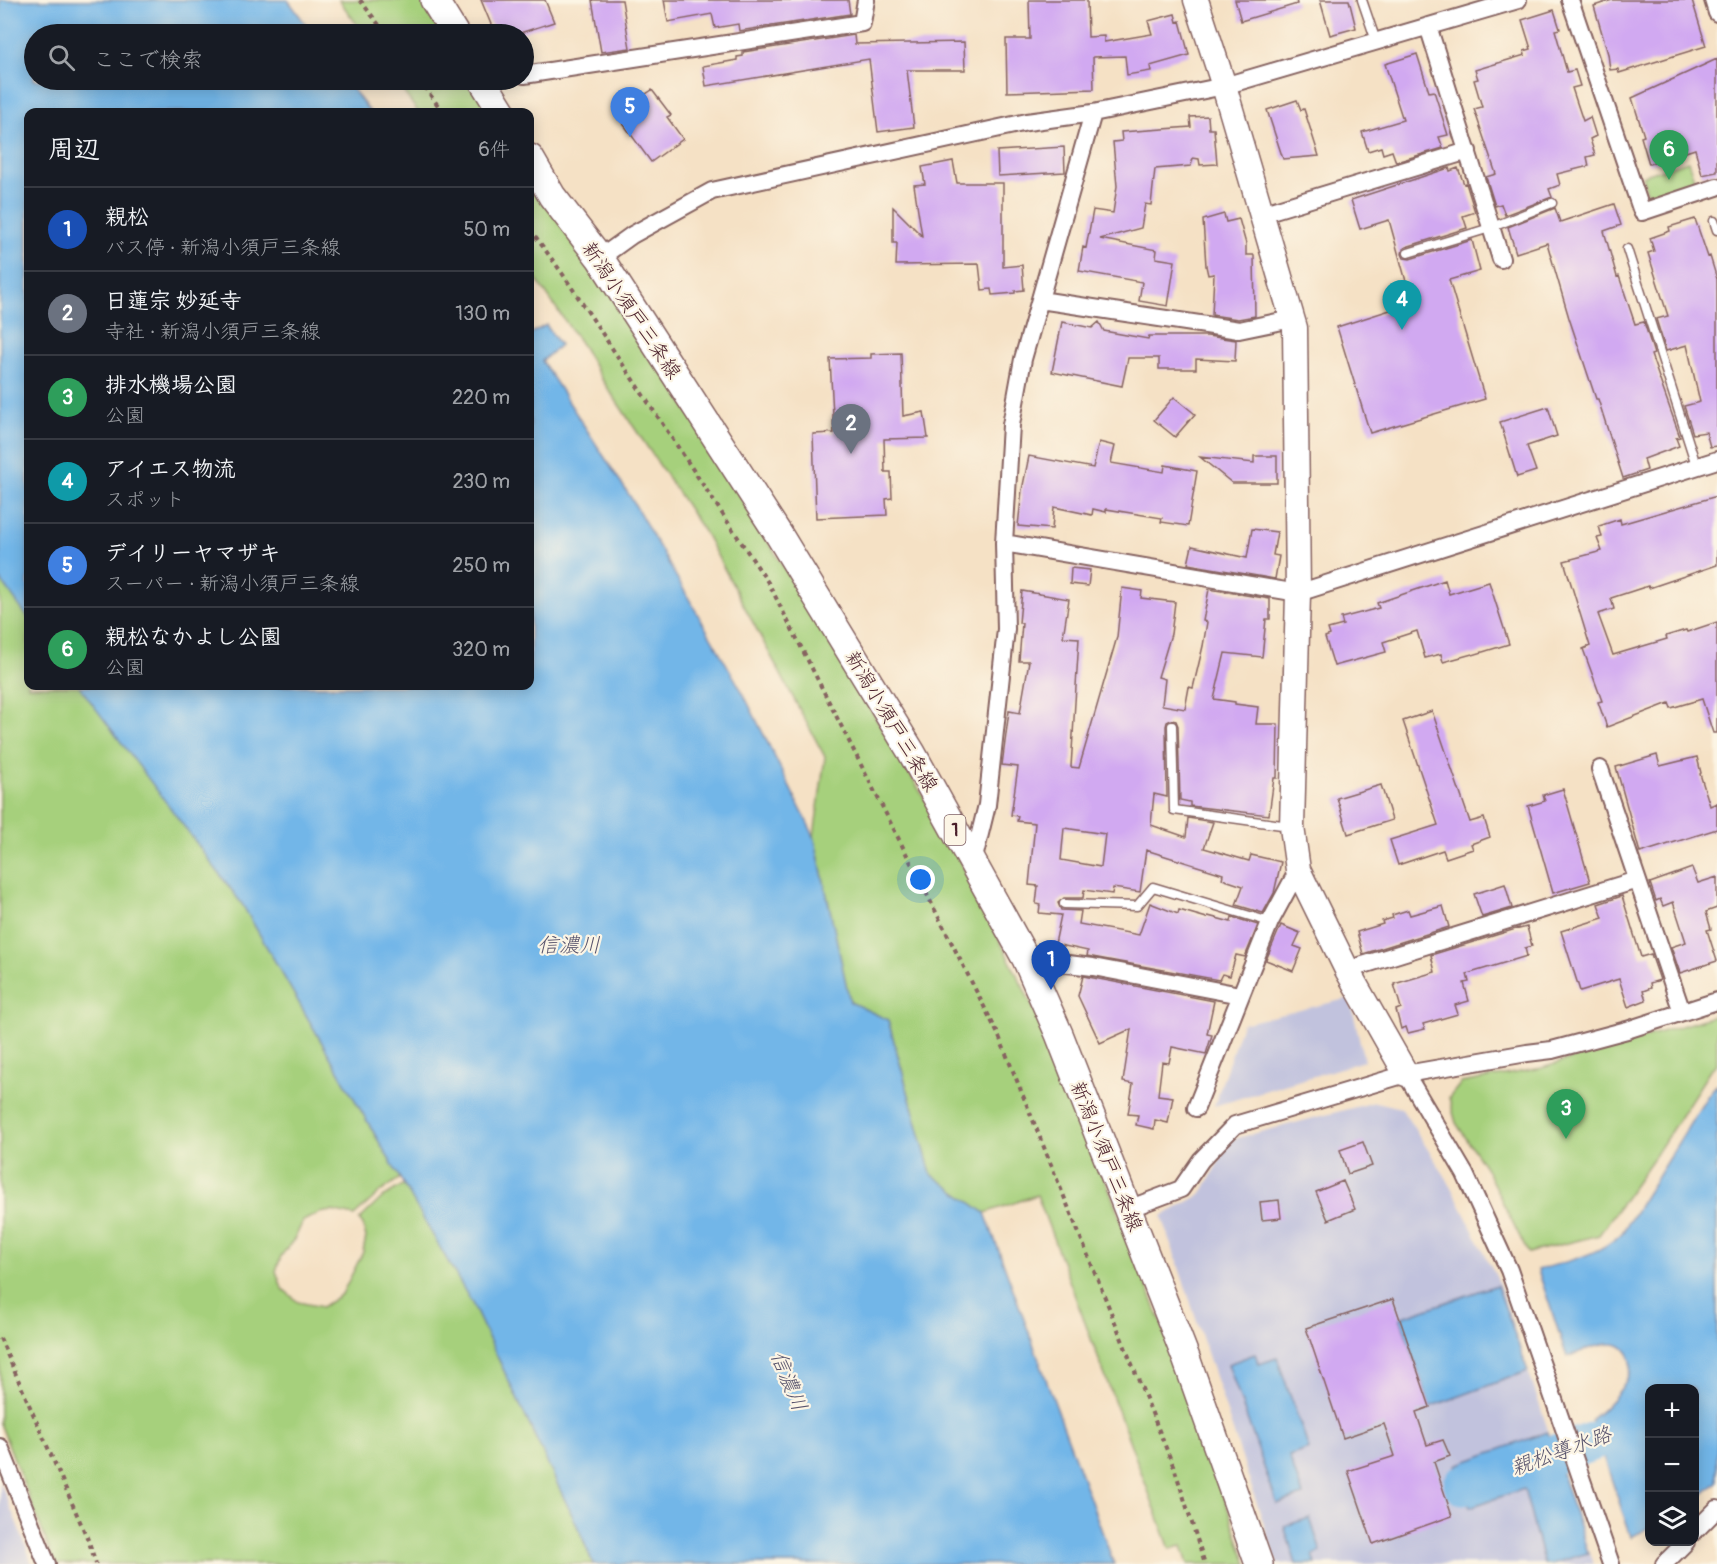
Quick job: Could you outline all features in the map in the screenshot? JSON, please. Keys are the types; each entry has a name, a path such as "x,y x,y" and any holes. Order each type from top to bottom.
{"main road":[{"path":"434,0 449,24"},
{"path":"492,90 500,108"},
{"name":"新潟小須戸三条線","path":"534,165 552,196 600,258 785,544 912,753 1026,959 1059,1034 1186,1358 1259,1564"}],"street":[{"path":"534,73 862,23 866,0"},
{"path":"1196,0 1224,86 1295,328 1298,592 1292,827 1298,870 1347,970 1465,1174 1509,1270 1610,1560"},
{"path":"600,258 632,235 712,191 1027,122 1093,113 1224,86 1518,0"},
{"path":"1570,0 1642,213 1717,187"},
{"path":"1713,0 1717,13"},
{"path":"1428,26 1490,228 1502,259"},
{"path":"973,862 987,805 1006,629 1004,543 1011,425 1023,359 1093,113"},
{"path":"1261,214 1468,151"},
{"path":"1040,300 1239,330 1292,319"},
{"path":"1004,543 1298,592 1717,460"},
{"path":"1600,769 1682,1012"},
{"path":"1196,1108 1270,922 1298,870"},
{"path":"1347,970 1637,880"},
{"path":"1026,959 1093,966 1240,995"},
{"path":"1128,1209 1181,1189 1201,1160 1235,1125 1406,1074 1552,1050 1627,1030 1717,1001"},
{"path":"0,1447 46,1564"},
{"path":"1699,1528 1717,1509"},
{"path":"1664,1564 1682,1546"}],"lane":[{"path":"1362,0 1376,41"},
{"path":"1408,253 1490,228 1552,202"},
{"path":"1714,221 1717,230"},
{"path":"1627,249 1696,465"},
{"path":"1172,726 1174,810 1292,827"},
{"path":"1064,904 1137,906 1154,887 1270,922"}],"path":[{"path":"360,0 378,24"},
{"path":"426,90 440,108"},
{"path":"534,234 769,584 998,1034 1175,1470 1205,1564"},
{"path":"0,1338 89,1542 96,1564"}],"shaded area":[{"path":"1350,998 1364,1061 1214,1106 1242,1024"},
{"path":"1375,1102 1401,1108 1447,1179 1497,1278 1593,1564 1277,1564 1162,1216 1202,1194 1230,1140"},
{"path":"0,1482 26,1546 32,1564 0,1564"}],"green space":[{"path":"339,0 424,0 440,24 357,24"},
{"path":"402,90 482,90 493,108 415,108"},
{"path":"1688,161 1696,185 1649,199 1642,176"},
{"path":"534,170 692,417 947,835 1055,1051 1184,1381 1247,1564 1188,1564 1182,1546 1170,1549 1037,1195 985,1213 931,1174 888,1020 850,1002 814,836 825,757 705,533 601,378 583,347 534,276"},
{"path":"0,577 24,610 24,690 84,690 242,904 400,1178 379,1193 354,1216 332,1211 319,1213 303,1221 295,1238 281,1256 276,1271 282,1288 298,1302 322,1307 342,1294 363,1252 366,1237 359,1220 383,1197 404,1184 472,1303 593,1564 55,1564 0,1423"},
{"path":"1717,1015 1717,1064 1709,1072 1655,1156 1599,1235 1528,1253 1485,1167 1456,1123 1449,1098 1461,1083 1542,1068"}],"water":[{"path":"0,0 288,0 306,24 24,24 24,90 354,90 367,108 24,108 24,612 0,579"},
{"name":"信濃川","path":"546,325 560,345 542,361 631,498 743,693 814,836 850,1002 888,1020 931,1174 985,1213 1114,1564 593,1564 472,1303 242,904 82,690 534,690 534,332"},
{"path":"1717,1084 1717,1482 1699,1498 1699,1384 1645,1384 1645,1530 1631,1537 1591,1419 1621,1389 1627,1379 1631,1360 1624,1349 1612,1344 1595,1347 1567,1357 1538,1270 1594,1252 1622,1233"},
{"path":"1497,1285 1528,1371 1430,1407 1400,1318"},
{"path":"1255,1354 1259,1364 1277,1358 1309,1449 1289,1456 1303,1495 1277,1504 1228,1364"},
{"path":"1548,1432 1588,1553 1544,1564 1524,1489 1470,1507 1456,1465"},
{"path":"1310,1518 1321,1552 1313,1555 1316,1564 1296,1564 1284,1526"}],"building":[{"path":"481,0 545,0 554,22 534,28 534,24 491,24"},
{"path":"592,0 622,0 630,48 601,52"},
{"path":"664,0 848,0 850,14 739,31 738,24 715,28 712,14 668,22"},
{"path":"1029,0 1087,0 1088,37 1104,36 1104,42 1152,34 1148,21 1175,14 1177,22 1180,21 1189,55 1150,66 1151,71 1127,75 1125,56 1093,57 1094,89 1007,92 1006,39 1030,39"},
{"path":"1235,0 1296,0 1297,4 1241,21"},
{"path":"1320,0 1349,0 1356,28 1330,35"},
{"path":"1612,0 1692,0 1706,46 1619,73 1618,69 1610,70 1608,54 1594,6"},
{"path":"1554,10 1560,29 1555,30 1567,72 1575,70 1580,86 1572,88 1583,121 1590,117 1596,136 1590,139 1595,155 1587,157 1589,166 1557,174 1560,185 1549,189 1552,197 1505,215 1501,204 1495,206 1486,177 1496,174 1474,109 1482,107 1474,80 1478,79 1475,70 1525,55 1524,51 1531,49 1522,20"},
{"path":"854,35 855,44 964,42 965,70 907,70 914,127 878,132 869,59 706,86 703,66 737,60 737,57 743,56 743,52"},
{"path":"1417,54 1429,92 1434,91 1448,135 1439,137 1443,148 1396,162 1392,151 1383,154 1381,147 1368,151 1362,132 1403,120 1385,64"},
{"path":"1717,59 1717,172 1702,175 1695,149 1649,164 1641,137 1644,136 1632,98"},
{"path":"652,90 671,115 667,117 683,139 651,162 616,114"},
{"path":"1297,100 1301,110 1304,109 1319,156 1283,159 1267,110"},
{"path":"1208,116 1209,129 1214,129 1217,164 1200,165 1199,159 1193,158 1191,166 1155,169 1151,205 1145,204 1141,228 1100,239 1157,250 1156,258 1175,261 1168,306 1139,301 1142,282 1079,271 1093,210 1113,213 1117,186 1113,142 1122,141 1121,132 1191,127 1190,117"},
{"path":"1064,147 1065,172 998,176 997,151"},
{"path":"953,161 957,183 1003,183 1003,267 1022,265 1024,290 992,295 991,289 982,290 979,264 896,265 897,243 893,243 893,207 922,236 914,185 925,184 922,167"},
{"path":"1449,168 1450,171 1458,168 1464,184 1466,183 1475,212 1463,216 1467,228 1406,247 1402,254 1404,258 1410,259 1472,240 1480,271 1449,280 1485,399 1370,433 1337,327 1412,303 1389,220 1360,229 1351,200"},
{"path":"1614,204 1621,225 1604,231 1617,277 1619,276 1635,324 1644,322 1654,354 1651,355 1680,437 1676,438 1679,446 1644,459 1647,470 1623,478 1569,318 1547,243 1516,253 1508,227 1555,208 1560,222"},
{"path":"1224,214 1226,222 1239,219 1246,244 1246,255 1254,255 1255,316 1238,319 1212,315 1214,274 1208,275 1206,266 1203,220"},
{"path":"1695,219 1717,279 1717,446 1710,447 1706,432 1693,434 1684,406 1700,402 1687,345 1666,351 1656,319 1668,316 1648,253 1654,251 1650,238 1670,231 1669,227"},
{"path":"1062,322 1092,328 1099,322 1104,331 1148,339 1149,336 1207,336 1236,340 1235,361 1196,359 1196,369 1159,369 1159,358 1128,358 1122,386 1052,372"},
{"path":"901,353 903,416 924,412 928,438 884,439 885,472 891,472 892,498 886,499 887,515 816,518 813,434 834,433 830,359 871,358 871,354"},
{"path":"1174,397 1195,414 1175,437 1154,420"},
{"path":"1548,407 1557,436 1527,446 1536,471 1517,477 1500,422"},
{"path":"1099,442 1115,446 1111,463 1164,472 1165,465 1197,471 1188,526 1161,522 1162,518 1106,509 1106,512 1093,509 1092,515 1054,507 1052,529 1018,526 1029,456 1093,468"},
{"path":"1254,456 1277,456 1277,483 1232,483 1200,457 1254,463"},
{"path":"1717,496 1717,565 1611,598 1614,609 1598,614 1613,655 1667,639 1666,636 1717,622 1717,733 1713,733 1702,699 1671,708 1669,703 1607,727 1598,702 1602,701 1583,649 1590,646 1564,561 1602,551 1597,538 1602,537 1599,526 1620,519 1621,524"},
{"path":"1252,529 1277,532 1273,555 1279,556 1275,579 1188,564 1192,546 1247,558"},
{"path":"1071,568 1090,570 1088,586 1070,584"},
{"path":"1445,580 1449,594 1489,582 1509,644 1443,662 1441,654 1425,658 1417,631 1383,642 1386,652 1334,666 1325,637 1330,635 1328,629 1343,625 1341,618 1379,608 1377,603"},
{"path":"1122,588 1142,591 1141,598 1175,602 1171,634 1158,677 1165,679 1162,705 1185,709 1189,687 1193,688 1203,646 1207,622 1203,621 1209,589 1270,599 1270,619 1266,619 1262,657 1225,653 1214,699 1258,707 1256,724 1278,724 1277,778 1274,778 1269,815 1190,806 1190,802 1180,800 1178,726 1176,721 1171,720 1166,726 1167,797 1154,794 1151,825 1186,837 1188,818 1213,822 1204,848 1249,861 1251,855 1281,862 1274,893 1263,913 1236,905 1243,886 1222,879 1223,874 1146,850 1140,892 1113,888 1112,894 1084,890 1083,898 1064,898 1058,903 1061,910 1081,911 1079,924 1139,935 1150,903 1178,914 1179,910 1231,922 1232,917 1258,925 1245,957 1236,955 1230,976 1222,974 1219,980 1087,956 1088,951 1055,944 1061,915 1039,913 1040,905 1036,904 1038,886 1029,885 1035,823 1017,821 1018,816 1011,815 1018,767 1002,765 1009,711 1020,713 1029,661 1019,661 1022,591 1069,599 1063,637 1079,638 1071,767 1079,768 1117,637","holes":["1064,828 1105,834 1101,867 1061,860"]},
{"path":"1432,711 1470,822 1484,818 1490,837 1471,844 1473,849 1446,858 1443,850 1398,865 1390,840 1438,825 1403,721"},
{"path":"1657,755 1660,766 1697,757 1710,806 1717,803 1717,829 1640,853 1616,767"},
{"path":"1381,785 1392,820 1348,834 1337,798"},
{"path":"1563,789 1590,882 1553,893 1528,806 1545,801 1543,795"},
{"path":"1692,868 1698,883 1717,877 1717,908 1706,912 1711,929 1707,930 1717,961 1680,973 1671,947 1686,942 1673,902 1663,906 1660,899 1656,901 1650,883"},
{"path":"1505,884 1512,908 1482,917 1474,894"},
{"path":"1622,896 1641,957 1651,954 1660,980 1650,983 1651,988 1643,991 1646,1000 1628,1007 1619,979 1580,991 1561,931 1603,918 1598,904"},
{"path":"1443,906 1449,927 1363,954 1357,932 1383,924 1382,921 1393,918 1392,915 1408,910 1410,915"},
{"path":"1281,925 1300,933 1294,946 1302,949 1293,971 1266,960"},
{"path":"1527,927 1532,946 1525,948 1527,956 1467,974 1469,982 1464,983 1469,1001 1455,1005 1458,1014 1423,1024 1425,1029 1408,1033 1406,1027 1401,1029 1396,1010 1401,1008 1394,984 1435,972 1431,955"},
{"path":"1083,976 1214,1001 1207,1034 1212,1035 1206,1054 1172,1047 1169,1063 1162,1062 1158,1095 1173,1097 1168,1123 1155,1120 1154,1129 1136,1125 1138,1115 1128,1114 1133,1084 1123,1082 1131,1029 1100,1043 1078,996"},
{"path":"1363,1142 1372,1166 1348,1174 1340,1150"},
{"path":"1343,1181 1355,1209 1328,1220 1316,1192"},
{"path":"1279,1200 1281,1218 1262,1220 1260,1202"},
{"path":"1393,1299 1430,1407 1416,1412 1427,1445 1443,1440 1450,1456 1434,1462 1452,1516 1373,1544 1348,1471 1395,1456 1384,1424 1343,1438 1306,1328"}],"waterway":[{"name":"親松導水路","path":"1463,1485 1616,1434 1645,1405"}],"place":[{"name":"デイリーヤマザキ","path":"630,137"},
{"name":"親松なかよし公園","path":"1669,180"},
{"name":"アイエス物流","path":"1402,330"},
{"name":"日蓮宗 妙延寺","path":"851,454"},
{"name":"親松","path":"1051,990"},
{"name":"排水機場公園","path":"1566,1139"}]}
